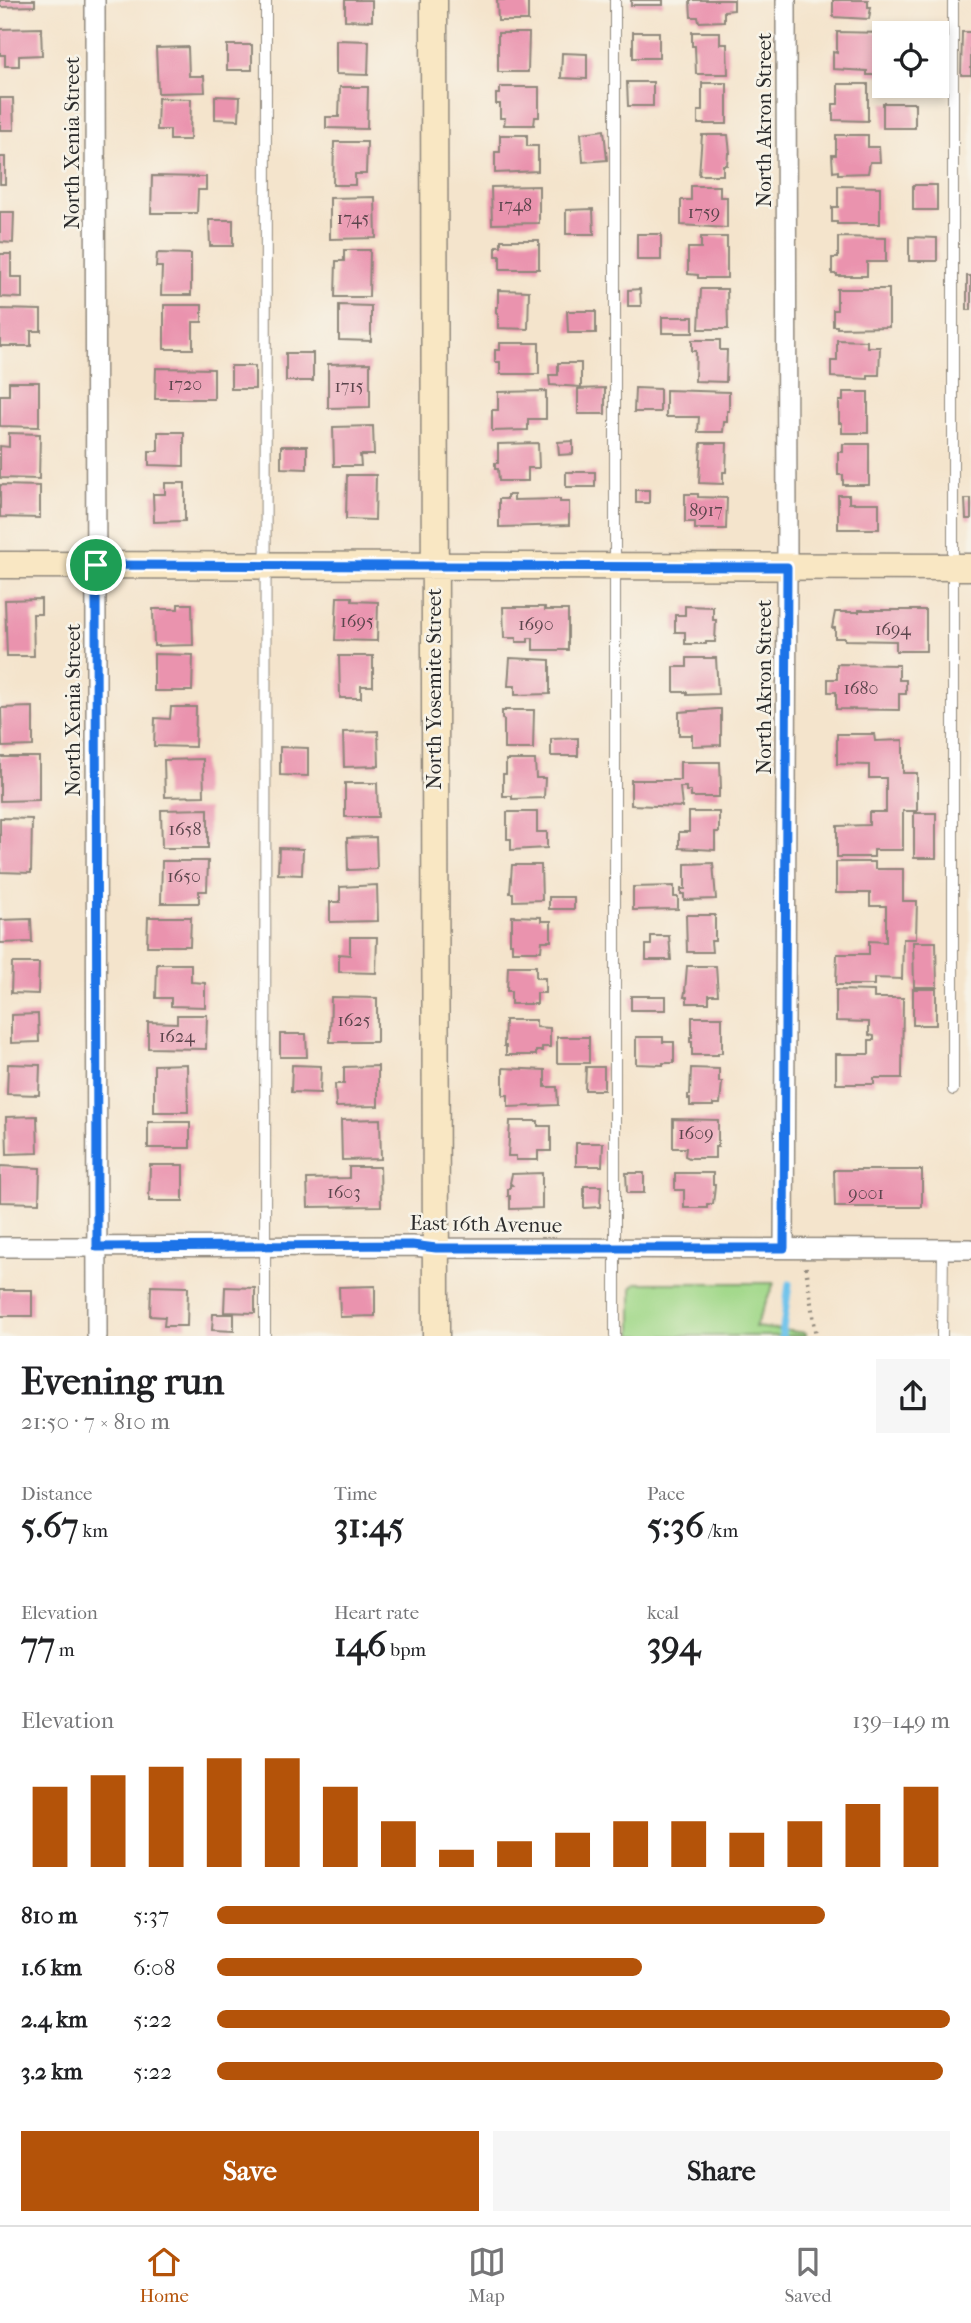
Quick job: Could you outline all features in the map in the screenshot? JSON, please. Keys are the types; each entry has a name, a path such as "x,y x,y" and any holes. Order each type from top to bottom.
{"main road":[{"name":"North Yosemite Street","path":"434,0 436,1336"},
{"path":"0,565 962,567"}],"street":[{"name":"North Xenia Street","path":"95,0 97,1336"},
{"name":"North Akron Street","path":"784,1248 786,0"},
{"name":"East 16th Avenue","path":"0,1247 412,1245 436,1248 971,1249"}],"lane":[{"path":"265,1336 266,0"},
{"path":"615,0 615,1336"},
{"path":"953,0 962,567 953,1090"},
{"path":"942,1336 943,1248"}],"path":[{"path":"804,1248 816,1336"}],"green space":[{"path":"636,1283 774,1283 755,1327 806,1333 806,1336 632,1336 632,1288"}],"building":[{"path":"0,0 35,0 35,6 0,7"},
{"path":"345,0 372,0 372,21 345,20"},
{"path":"497,0 528,0 528,21 498,21"},
{"path":"631,0 663,0 663,5 631,5"},
{"path":"690,0 734,0 734,10 724,11 724,21 699,22 698,17 691,17"},
{"path":"833,0 868,0 868,7 871,7 869,19 833,17"},
{"path":"41,28 42,55 19,56 19,66 5,66 5,55 0,55 0,29"},
{"path":"633,32 659,32 659,58 633,58"},
{"path":"692,32 720,32 720,44 727,44 728,74 696,74"},
{"path":"837,32 872,33 872,75 867,75 867,71 833,69 833,52 837,53"},
{"path":"962,32 971,32 971,75 961,75"},
{"path":"498,33 529,33 528,72 498,72"},
{"path":"336,40 369,41 368,75 336,74"},
{"path":"227,45 252,45 252,70 227,70"},
{"path":"188,47 189,76 204,76 205,92 158,93 156,48"},
{"path":"562,53 587,54 587,79 561,78"},
{"path":"627,82 653,82 653,106 628,106"},
{"path":"702,83 727,83 727,124 698,124 698,111 702,111"},
{"path":"838,84 868,84 868,121 833,120 833,104 838,104"},
{"path":"340,87 368,87 367,129 326,128 326,117 339,117"},
{"path":"500,87 539,87 539,117 535,117 534,125 504,125 505,118 500,118 500,104 496,104 496,94 500,94"},
{"path":"215,96 240,97 239,120 215,119"},
{"path":"0,98 13,98 14,130 0,130"},
{"path":"158,98 191,99 190,140 170,140 170,130 157,130"},
{"path":"883,103 915,103 915,128 883,128"},
{"path":"604,130 607,160 583,162 581,133"},
{"path":"500,135 527,135 527,146 538,146 538,171 495,173 495,152 500,152"},
{"path":"702,135 728,135 730,153 727,165 723,165 723,175 699,175"},
{"path":"836,135 868,135 868,147 879,147 880,162 870,162 868,173 833,172 832,155 836,155"},
{"path":"334,142 367,142 366,174 355,174 355,185 333,185"},
{"path":"0,157 5,157 5,184 0,184"},
{"path":"152,176 206,177 206,190 198,190 197,213 151,213"},
{"path":"913,185 937,185 937,210 913,210"},
{"path":"539,186 539,223 492,224 491,187"},
{"path":"691,186 720,186 720,197 727,197 727,228 681,225 681,200 691,200"},
{"path":"838,186 880,187 880,224 832,222 832,207 838,207"},
{"path":"375,197 376,238 330,239 330,198"},
{"path":"593,209 594,234 566,234 566,210"},
{"path":"0,212 14,212 13,243 0,242"},
{"path":"209,220 233,220 233,246 210,246"},
{"path":"637,234 661,234 661,260 637,260"},
{"path":"701,237 727,237 727,278 698,278 698,275 688,274 688,248 701,248"},
{"path":"838,237 886,238 886,262 867,262 867,276 832,274 832,258 838,258"},
{"path":"909,237 937,238 937,261 909,261"},
{"path":"501,240 539,240 539,269 500,269 500,256 496,256 496,246 501,246"},
{"path":"344,250 370,250 369,297 335,297 336,261 344,261"},
{"path":"157,253 191,254 191,295 161,295 162,267 156,267"},
{"path":"0,254 11,254 11,277 22,277 22,298 0,297"},
{"path":"967,276 971,276 971,310 967,310"},
{"path":"640,289 641,306 628,306 628,290"},
{"path":"701,289 727,289 728,329 699,329"},
{"path":"837,289 889,289 889,327 833,326 833,310 837,310"},
{"path":"498,290 529,291 528,329 498,328"},
{"path":"164,305 202,305 202,322 193,322 193,349 164,349"},
{"path":"339,305 371,306 371,341 339,340"},
{"path":"0,309 41,310 41,331 31,331 31,346 0,346"},
{"path":"567,311 596,311 596,333 568,333"},
{"path":"662,317 693,317 693,333 662,333"},
{"path":"692,340 720,340 720,350 727,350 726,382 695,381 696,351 692,351"},
{"path":"837,340 867,341 867,347 880,347 879,375 868,375 868,379 831,377 831,361 837,361"},
{"path":"500,343 539,343 539,374 500,374 500,362 495,362 495,350 500,350"},
{"path":"286,353 313,353 313,381 286,381"},
{"path":"370,363 370,407 328,408 328,364"},
{"path":"558,363 581,363 581,387 550,385 549,375 558,375"},
{"path":"231,366 255,366 255,389 231,389"},
{"path":"156,368 214,369 214,399 155,399"},
{"path":"9,382 39,382 39,427 0,426 0,395 9,395"},
{"path":"605,388 605,414 578,414 578,389"},
{"path":"635,388 660,389 660,412 634,412"},
{"path":"666,390 729,392 729,411 723,432 698,432 699,417 666,417"},
{"path":"546,391 546,419 528,419 528,430 492,431 492,410 498,410 498,392"},
{"path":"843,392 868,392 868,433 842,433 839,401 843,401"},
{"path":"373,426 374,455 360,455 361,466 334,466 333,427"},
{"path":"158,432 184,432 184,466 149,465 149,451 158,451"},
{"path":"9,433 40,434 39,479 0,478 0,446 9,447"},
{"path":"573,441 573,454 559,455 558,442"},
{"path":"538,443 539,468 528,468 528,481 499,481 498,469 495,469 495,463 498,463 498,444"},
{"path":"701,443 727,443 723,484 699,483"},
{"path":"843,444 869,444 869,485 843,485 843,475 838,475 838,452 843,452"},
{"path":"281,446 307,446 307,469 281,468"},
{"path":"566,472 595,472 595,487 566,487"},
{"path":"347,475 376,475 375,520 346,519"},
{"path":"165,483 185,483 185,521 154,522 153,494 165,494"},
{"path":"0,485 40,486 40,518 0,517"},
{"path":"636,490 649,490 649,503 636,503"},
{"path":"685,494 727,498 726,529 695,529 695,522 685,522"},
{"path":"507,495 514,495 514,500 560,499 560,502 569,502 569,525 499,527 499,499 507,499"},
{"path":"838,495 849,495 849,503 879,503 879,529 838,529"},
{"path":"965,499 971,499 971,519 966,519"},
{"path":"337,597 352,597 352,601 378,602 377,641 335,640"},
{"path":"41,599 41,614 33,614 34,656 7,656 5,600"},
{"path":"178,604 192,604 193,645 154,646 153,609 178,609"},
{"path":"685,606 713,607 713,620 716,620 715,642 685,644 685,632 675,632 675,615 685,615"},
{"path":"503,607 568,610 568,650 533,650 533,638 528,638 528,642 516,642 516,638 504,638"},
{"path":"926,610 926,651 896,651 896,641 835,638 835,628 832,628 835,612"},
{"path":"154,654 193,655 192,691 154,691"},
{"path":"339,656 373,656 373,686 361,686 361,698 340,698"},
{"path":"510,658 550,660 550,694 515,695 515,686 508,686"},
{"path":"687,658 716,658 718,694 687,695 687,692 674,692 674,667 687,667"},
{"path":"837,664 899,665 899,680 906,680 906,694 899,694 899,710 836,709 836,692 828,692 828,679 837,679"},
{"path":"33,707 33,746 2,747 1,708"},
{"path":"171,707 196,707 195,747 154,746 155,718 170,719"},
{"path":"721,709 721,745 692,746 692,735 679,735 679,712"},
{"path":"534,710 533,749 504,749 502,711"},
{"path":"378,731 379,766 344,767 343,732"},
{"path":"837,734 874,734 875,741 903,740 903,773 917,773 917,811 903,811 903,850 874,850 874,857 837,857 837,826 869,825 869,812 886,812 886,778 869,778 869,765 837,764"},
{"path":"578,738 578,756 551,756 551,739"},
{"path":"280,747 308,748 308,776 280,775"},
{"path":"0,757 39,757 39,800 0,801"},
{"path":"203,759 204,796 165,797 164,760"},
{"path":"506,760 535,760 536,778 545,778 544,798 512,799 512,796 503,796"},
{"path":"680,762 720,762 719,797 691,797 691,791 680,787 682,807 631,805 631,780 680,780"},
{"path":"345,783 377,783 378,817 345,817"},
{"path":"208,809 208,848 162,848 161,810"},
{"path":"507,812 537,812 537,832 547,832 547,848 511,850 511,839 507,839"},
{"path":"689,812 719,812 715,850 679,848 679,832 689,832"},
{"path":"914,813 936,813 936,858 914,858"},
{"path":"0,818 32,819 31,873 0,872"},
{"path":"376,837 377,869 348,870 347,838"},
{"path":"279,848 303,849 302,875 278,874"},
{"path":"162,861 208,861 207,891 199,891 199,903 161,903"},
{"path":"836,862 875,862 875,869 903,869 903,901 917,901 916,939 903,939 902,979 874,978 874,985 836,985 837,954 869,954 869,941 886,942 886,906 870,906 870,893 836,893"},
{"path":"713,863 716,899 684,900 681,889 685,889 685,864"},
{"path":"512,865 541,865 542,900 513,901 513,893 510,893"},
{"path":"377,885 378,921 330,922 330,902 340,902 340,887"},
{"path":"674,886 678,909 633,910 633,887"},
{"path":"549,897 574,897 574,909 549,909"},
{"path":"686,915 715,915 715,941 711,941 712,952 687,952"},
{"path":"512,916 541,917 541,921 551,921 551,941 542,941 541,951 512,951"},
{"path":"148,917 191,917 190,946 147,946"},
{"path":"31,919 32,942 0,943 0,920"},
{"path":"651,936 669,936 671,960 646,960 646,945 651,945"},
{"path":"350,937 377,937 376,973 339,972 339,954 350,955"},
{"path":"913,942 936,942 937,987 914,987"},
{"path":"12,963 39,963 38,994 11,993"},
{"path":"157,964 191,964 191,982 205,983 205,1007 171,1006 171,998 156,998"},
{"path":"508,966 536,966 536,978 545,978 545,993 537,993 537,1004 511,1004 511,991 507,991"},
{"path":"687,966 716,966 718,995 709,995 709,1003 687,1003 687,997 684,997 687,992"},
{"path":"913,989 936,989 936,1025 913,1025"},
{"path":"836,990 874,991 874,998 903,998 902,1078 874,1078 874,1084 836,1084 836,1054 869,1054 869,1040 874,1040 874,1036 869,1035 869,1022 836,1021"},
{"path":"631,996 666,996 666,1010 631,1010"},
{"path":"331,997 377,998 377,1042 330,1042"},
{"path":"38,1014 39,1042 11,1043 11,1015"},
{"path":"177,1015 207,1015 206,1049 148,1048 148,1022 177,1023"},
{"path":"692,1017 722,1017 722,1053 692,1055"},
{"path":"505,1020 536,1020 536,1027 550,1028 550,1047 542,1047 542,1051 536,1051 536,1055 506,1055"},
{"path":"280,1034 306,1034 307,1057 280,1057"},
{"path":"557,1037 589,1037 589,1063 557,1063"},
{"path":"636,1037 663,1037 663,1042 674,1042 674,1063 636,1064"},
{"path":"8,1064 40,1065 39,1095 7,1094"},
{"path":"187,1064 188,1112 154,1112 154,1065"},
{"path":"292,1065 321,1066 320,1093 291,1092"},
{"path":"378,1066 378,1106 336,1107 335,1084 344,1084 344,1067"},
{"path":"586,1067 604,1067 604,1090 585,1090"},
{"path":"503,1068 545,1070 545,1087 557,1087 558,1105 508,1107 508,1095 503,1095"},
{"path":"691,1068 719,1069 719,1082 722,1082 720,1104 690,1106 688,1095"},
{"path":"37,1116 38,1153 7,1154 6,1117"},
{"path":"380,1119 381,1159 342,1160 341,1120"},
{"path":"673,1119 718,1120 718,1147 715,1147 715,1158 689,1158 685,1156 686,1148 673,1148"},
{"path":"510,1121 538,1121 538,1126 551,1126 551,1151 538,1151 538,1160 516,1160 516,1156 508,1156"},
{"path":"148,1122 190,1122 190,1148 148,1148"},
{"path":"576,1143 603,1143 602,1166 576,1166"},
{"path":"150,1165 183,1165 183,1201 149,1201"},
{"path":"0,1166 40,1168 39,1203 0,1202"},
{"path":"349,1167 380,1167 381,1206 308,1207 307,1179 349,1178"},
{"path":"834,1170 922,1170 922,1207 835,1207"},
{"path":"542,1173 542,1208 510,1209 508,1189 512,1185 512,1174"},
{"path":"626,1173 644,1173 644,1193 627,1193"},
{"path":"675,1173 713,1173 713,1204 707,1204 707,1208 684,1208 684,1190 675,1190"},
{"path":"584,1186 601,1186 600,1207 584,1208"},
{"path":"151,1286 188,1287 187,1326 164,1326 165,1317 150,1316"},
{"path":"375,1286 375,1316 340,1317 339,1287"},
{"path":"225,1287 255,1288 255,1313 224,1312"},
{"path":"0,1290 32,1290 32,1316 0,1316"},
{"path":"213,1314 234,1314 234,1331 212,1330"}],"waterway":[{"path":"782,1336 789,1284"}],"route":[{"path":"96,565 787,567 784,1248 436,1248 412,1245 97,1247 96,565"}]}
